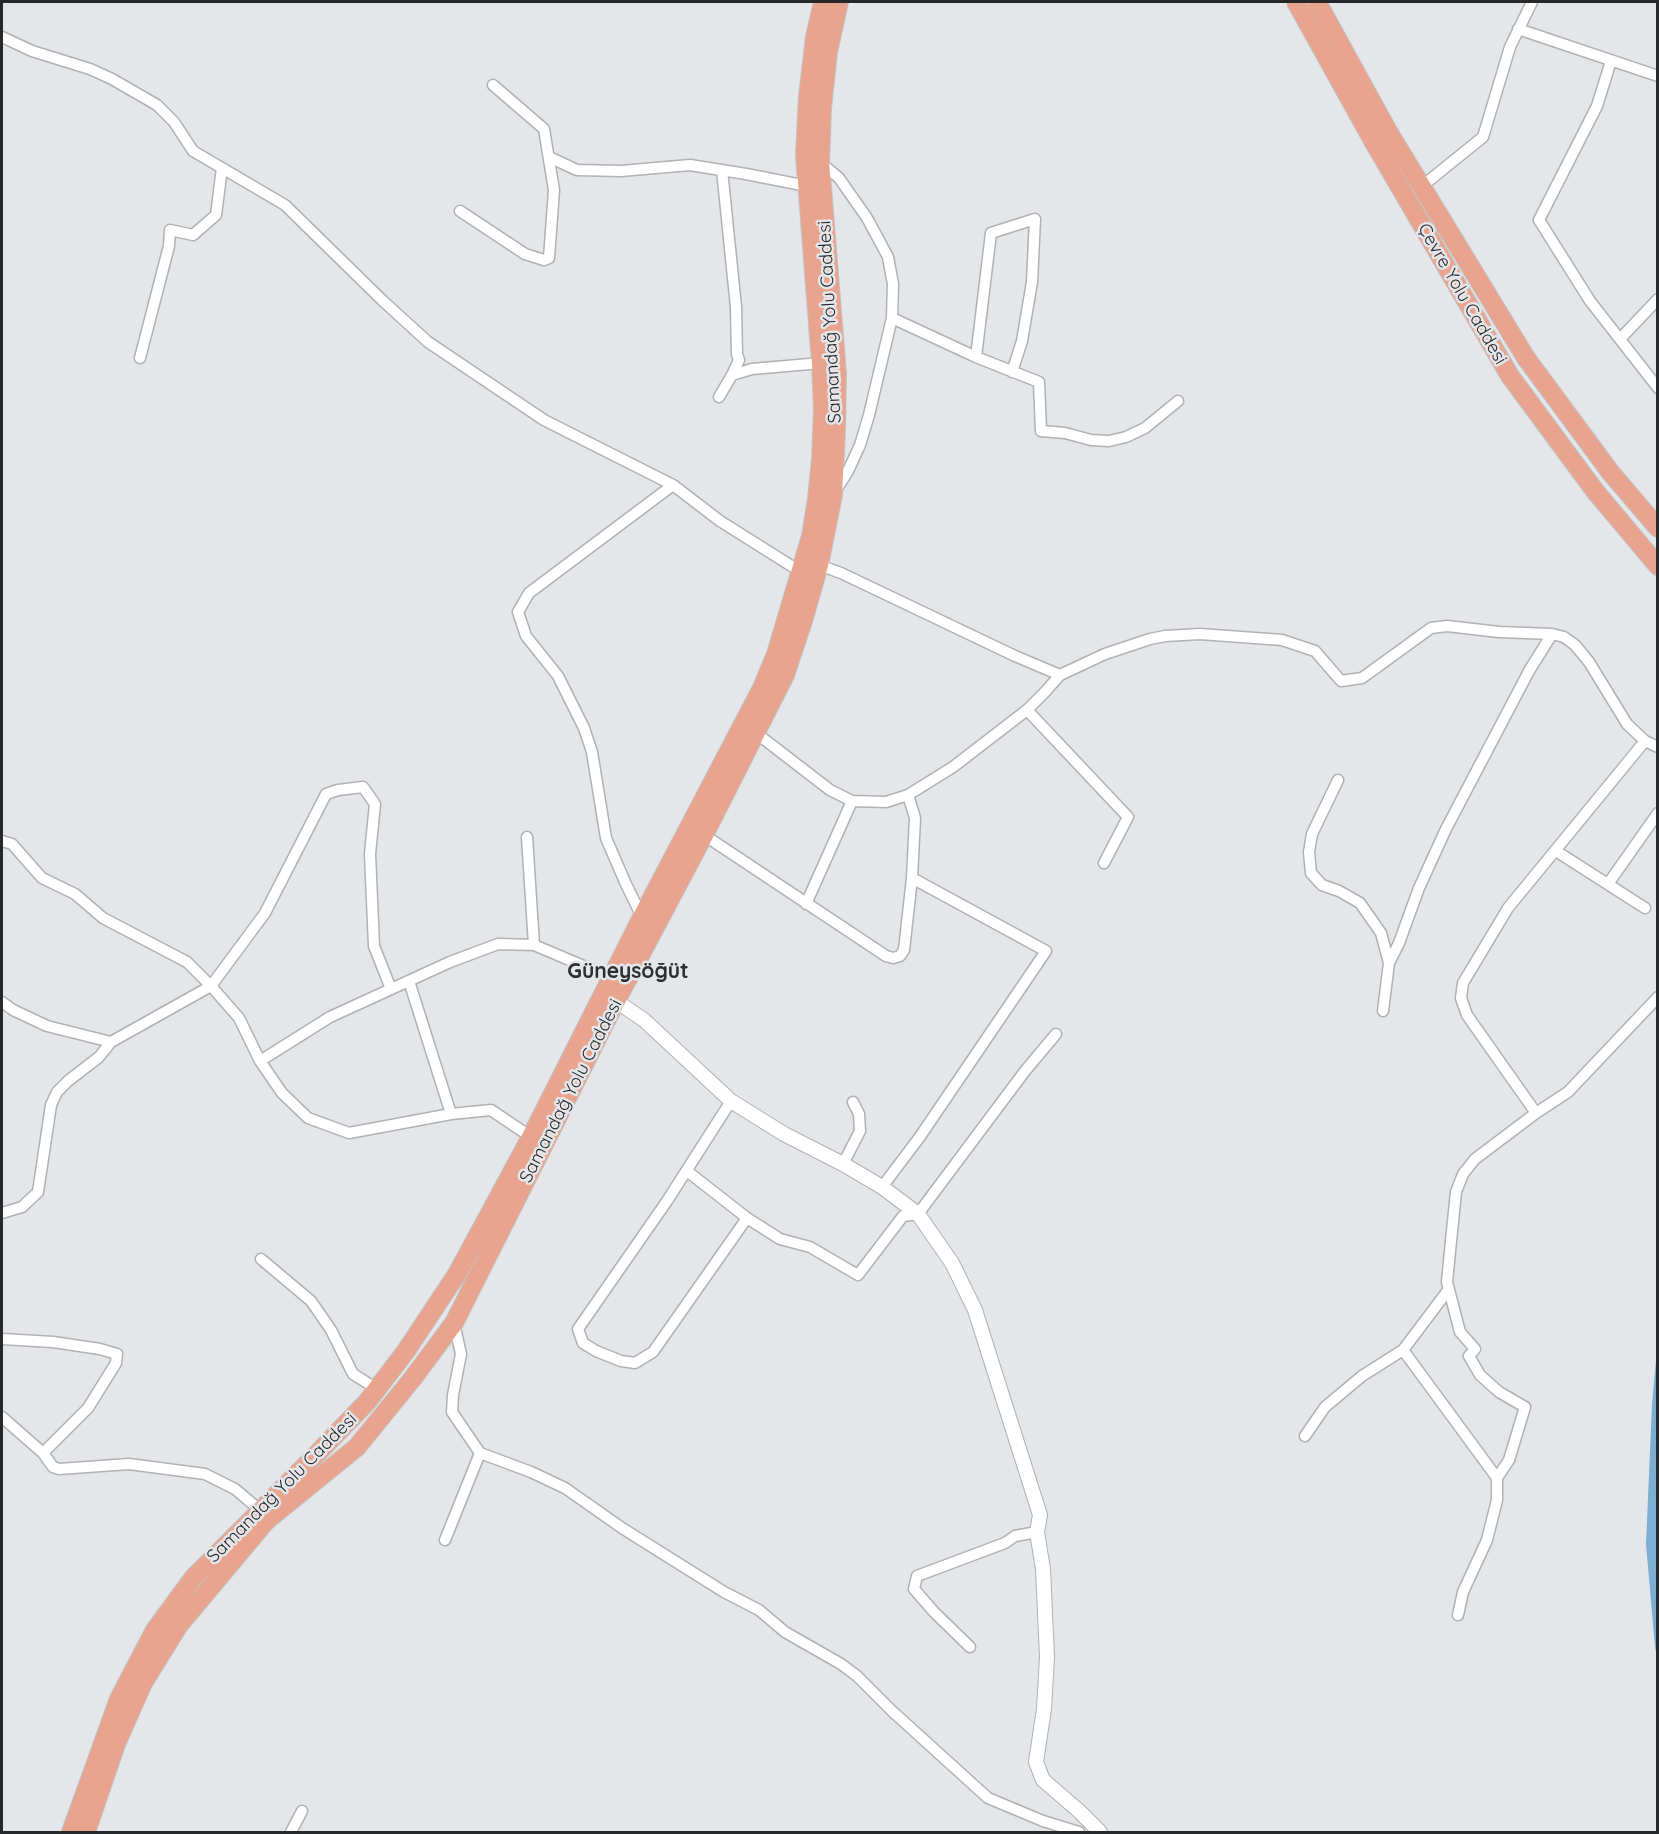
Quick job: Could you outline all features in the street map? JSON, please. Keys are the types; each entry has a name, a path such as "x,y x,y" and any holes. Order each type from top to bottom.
{"highway":[{"name":"Samandağ Yolu Caddesi","path":"71,1833 119,1699 154,1630 194,1577 343,1427 377,1389 406,1351 457,1274 531,1137 642,917 762,688 776,654 812,527 821,459 823,410 821,363 806,155 808,96 815,37 823,2"},
{"name":"Samandağ Yolu Caddesi","path":"86,1833 116,1744 143,1683 180,1625 266,1521 357,1447 454,1323 785,675 819,565 833,495 837,374 820,162 822,108 828,52 839,2"},
{"name":"Çevre Yolu Caddesi","path":"1296,2 1373,141 1510,376 1595,492 1658,566"},
{"name":"Çevre Yolu Caddesi","path":"1317,2 1389,133 1526,358 1611,473 1658,528"},
{"path":"1624,526 1658,575"}],"street":[{"path":"1421,187 1483,137 1510,47 1532,2"},
{"path":"1518,29 1658,76"},
{"path":"2,37 32,51 90,69 157,105 174,122 193,151 285,205 428,342 544,420 673,485 720,520 801,572"},
{"path":"1611,61 1597,106 1539,220 1590,301 1658,388"},
{"path":"460,211 525,254 544,260 549,258 554,190 544,129 493,85"},
{"path":"549,157 578,170 621,171 690,165 807,186"},
{"path":"820,162 839,178 867,218 888,256 894,284 892,318 860,445 833,495"},
{"path":"140,358 169,246 170,230 193,235 216,215 222,168"},
{"path":"719,398 739,360 722,170"},
{"path":"976,357 991,233 1035,219 1032,282 1022,341 1012,372"},
{"path":"1620,339 1658,299"},
{"path":"892,318 976,357 1039,382 1041,431 1109,441 1126,437 1145,428 1178,401"},
{"path":"732,375 752,369 821,363"},
{"path":"642,917 606,838 592,752 584,728 558,676 526,636 518,612 529,593 673,485"},
{"path":"819,565 841,573 1060,675"},
{"path":"756,733 830,790 852,801 886,802 908,795 953,767 1027,710 1060,675 1105,654 1149,639 1200,634 1282,640 1315,651 1341,681 1362,678 1431,628 1447,626 1499,632 1552,634 1564,637 1575,645 1589,662 1627,724 1645,741 1658,747"},
{"path":"1383,1011 1389,963 1399,943 1419,888 1446,829 1529,671 1552,634"},
{"path":"1027,710 1128,817 1104,862"},
{"path":"1536,1113 1467,1016 1461,998 1464,983 1508,908 1645,741"},
{"path":"1338,780 1312,834 1309,852 1311,873 1323,885 1340,891 1360,903 1381,933 1389,963"},
{"path":"2,1213 22,1207 38,1192 51,1106 57,1092 99,1057 111,1042 211,986 265,913 326,794 338,790 363,787 375,804 370,854 374,946 391,989"},
{"path":"704,836 886,956 893,958 900,956 904,950 912,878 915,818 908,795"},
{"path":"806,904 852,801"},
{"path":"1608,884 1658,813"},
{"path":"526,837 534,945"},
{"path":"2,841 12,844 42,878 75,894 103,918 187,962 239,1018 260,1060 282,1093 308,1118 349,1133 451,1114 491,1110 531,1137"},
{"path":"1556,851 1645,908"},
{"path":"882,1186 919,1138 1046,951 912,878"},
{"path":"260,1060 330,1017 450,962 498,944 534,945 612,978"},
{"path":"409,981 451,1114"},
{"path":"1458,1615 1463,1592 1487,1540 1497,1500 1497,1478 1509,1461 1525,1407 1499,1392 1480,1375 1469,1356 1475,1348 1460,1332 1446,1282 1456,1192 1463,1174 1475,1159 1568,1092 1658,997"},
{"path":"2,1002 13,1010 47,1026 111,1042"},
{"path":"616,1002 644,1020 731,1101 784,1134 882,1186 918,1214 952,1263 975,1310 1040,1515 1037,1532 1043,1569 1047,1657 1044,1709 1036,1762 1043,1780 1100,1833"},
{"path":"687,1171 747,1218 780,1239 810,1247 858,1275 903,1216 918,1214 1025,1071 1056,1034"},
{"path":"731,1101 687,1171 578,1329 583,1343 621,1362 635,1363 653,1352 747,1218"},
{"path":"843,1164 860,1131 859,1114 853,1102"},
{"path":"261,1258 311,1301 331,1330 353,1374 377,1389"},
{"path":"1305,1436 1325,1407 1362,1376 1403,1350 1449,1289"},
{"path":"454,1323 461,1354 452,1412 480,1453 531,1472 565,1488 723,1592 759,1610 785,1632 841,1664 857,1676 988,1798 1079,1833"},
{"path":"2,1339 53,1342 117,1354 116,1363 87,1408 43,1453"},
{"path":"1403,1350 1497,1478"},
{"path":"2,1417 43,1453 53,1467 59,1469 129,1464 205,1474 235,1489 261,1511"},
{"path":"445,1540 480,1453"},
{"path":"970,1647 914,1589 917,1576 1005,1543 1015,1536 1037,1532"},
{"path":"291,1833 302,1811"}],"water":[{"path":"1657,1349 1658,1657 1655,1647 1646,1544 1652,1405"}],"district":[{"name":"Güneysöğüt","path":"628,972"}]}
